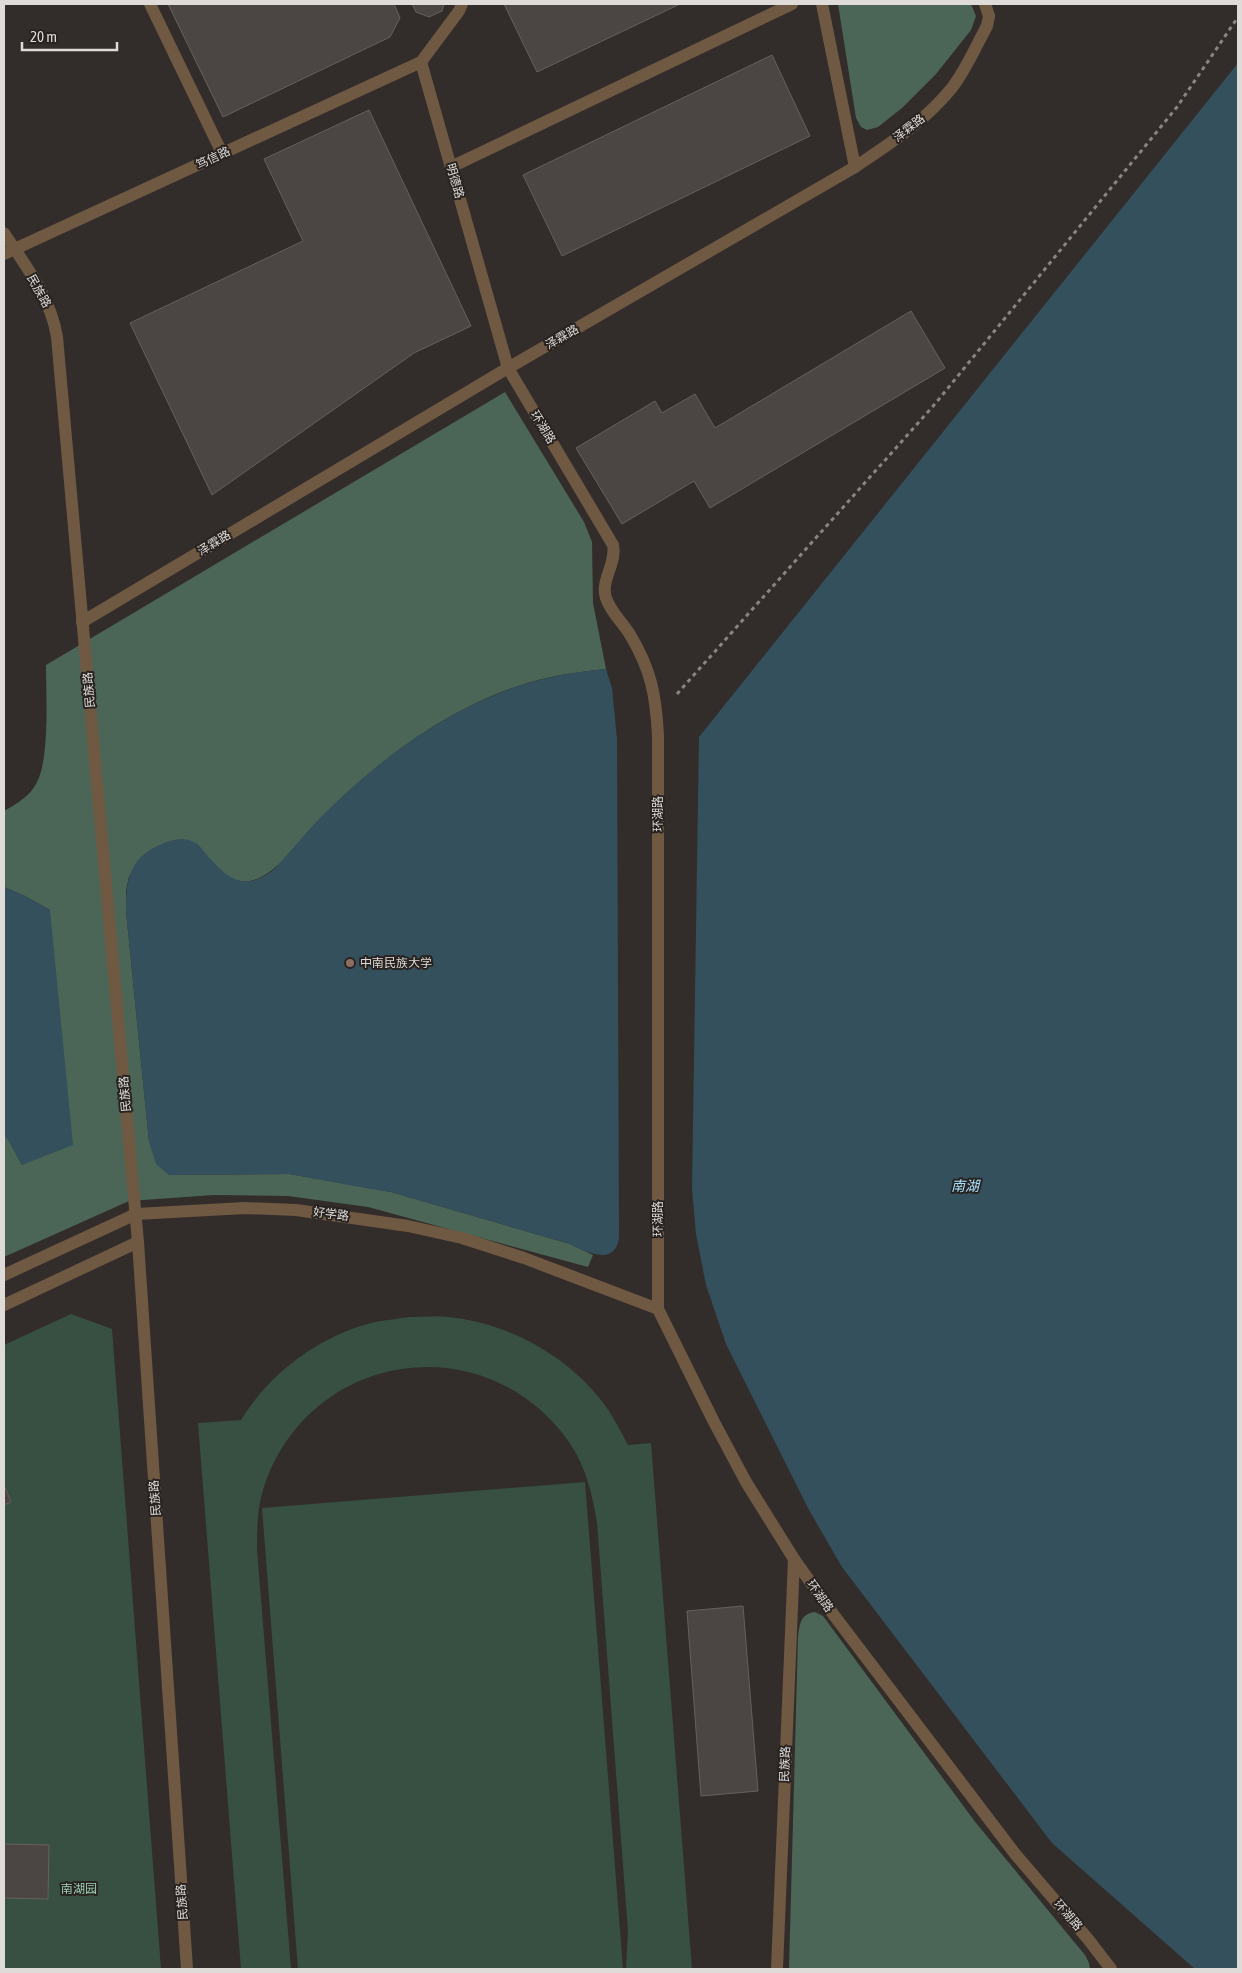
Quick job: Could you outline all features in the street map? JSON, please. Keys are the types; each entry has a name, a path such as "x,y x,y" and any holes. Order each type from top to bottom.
{"street":[{"path":"150,4 222,153"},
{"path":"422,62 459,11 462,4"},
{"path":"451,167 792,4"},
{"path":"822,4 855,167"},
{"name":"泽霖路","path":"82,622 508,368 855,167 910,130 952,88 987,26 989,16 985,4"},
{"name":"笃信路","path":"9,251 422,62"},
{"name":"明德路","path":"422,62 508,368"},
{"name":"民族路","path":"4,233 9,251 41,291 55,324 136,1214 187,1969"},
{"name":"环湖路","path":"508,368 613,545 614,555 605,588 606,600 628,630 644,660 657,705 658,1309 746,1482 794,1559 833,1614 1004,1840 1111,1969"},
{"name":"好学路","path":"4,1275 136,1214 262,1208 314,1212 408,1226 462,1238 524,1258 658,1309"},
{"path":"4,1305 138,1242"},
{"name":"民族路","path":"777,1969 794,1559"}],"path":[{"path":"657,705 670,700 695,676 935,404 1177,107 1238,17"}],"green space":[{"path":"838,4 971,4 976,16 971,30 936,74 902,108 878,127 867,130 861,127 856,118"},
{"path":"505,392 584,522 592,542 593,603 606,669 542,679 518,686 472,705 428,730 387,759 356,785 328,810 280,863 260,878 241,881 226,875 197,844 129,876 126,891 126,911 149,1142 169,1175 289,1174 391,1192 570,1244 593,1255 588,1267 368,1207 288,1196 214,1195 129,1201 4,1257 4,1136 8,1139 22,1165 50,910 4,887 4,811 30,792 36,784 40,773 46,727 46,665"},
{"name":"南湖园","path":"71,1314 112,1329 161,1969 4,1969 4,1345"},
{"path":"410,1317 448,1317 472,1321 495,1327 539,1347 578,1375 595,1392 609,1411 628,1445 651,1443 692,1969 626,1969 628,1931 597,1522 593,1500 583,1468 566,1438 530,1402 488,1378 444,1368 398,1370 355,1383 316,1408 285,1444 263,1490 258,1512 257,1550 291,1969 241,1969 198,1423 241,1420 266,1387 281,1372 314,1347 332,1337 371,1323"},
{"path":"585,1482 623,1969 298,1969 262,1508"},
{"path":"815,1612 823,1616 976,1823 1085,1955 1090,1969 789,1969 798,1637 800,1624 804,1617"}],"water":[{"name":"南湖","path":"1238,63 1238,1969 1195,1969 1052,1843 842,1567 809,1510 726,1344 706,1285 696,1234 692,1189 699,737"},
{"path":"606,669 612,688 617,739 619,1237 617,1246 612,1252 606,1255 599,1255 570,1244 391,1192 289,1174 169,1175 156,1164 149,1142 126,911 129,880 136,863 142,856 151,849 169,841 188,840 197,844 220,868 234,879 251,881 261,878 276,868 323,815 346,793 397,751 452,715 512,688 543,679"},
{"path":"4,887 50,910 73,1145 22,1165 4,1136"}],"building":[{"path":"168,4 394,4 400,18 390,37 223,117"},
{"path":"412,4 444,4 442,11 429,17 416,12"},
{"path":"504,4 680,4 537,72"},
{"path":"772,55 810,136 562,256 523,175"},
{"path":"369,110 471,326 414,353 212,495 130,323 303,241 264,159"},
{"path":"911,311 945,368 710,508 694,481 622,524 576,448 655,401 662,413 695,394 715,428"},
{"path":"4,1485 11,1502 4,1505"},
{"path":"743,1606 758,1791 701,1796 687,1611"},
{"path":"4,1844 49,1845 48,1899 4,1898"}],"place":[{"name":"中南民族大学","path":"350,963"}]}
